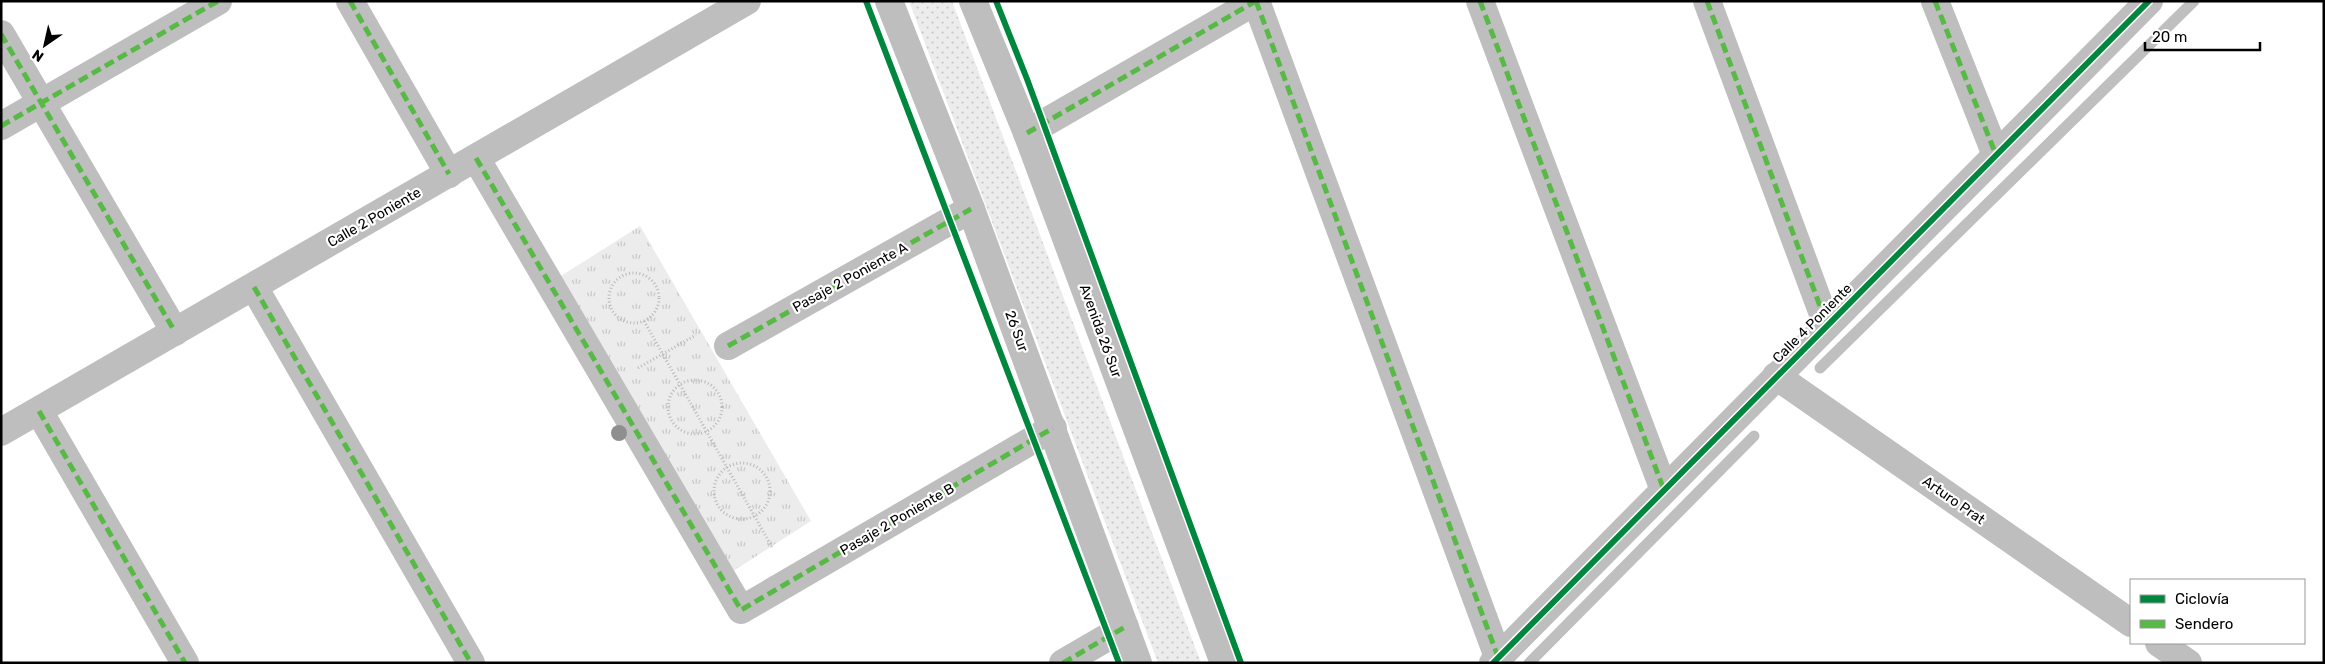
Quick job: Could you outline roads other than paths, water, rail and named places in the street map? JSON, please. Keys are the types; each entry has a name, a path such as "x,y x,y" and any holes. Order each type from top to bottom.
{"street":[{"path":"1,126 218,1"},
{"path":"350,1 449,174"},
{"name":"Calle 2 Poniente","path":"1,432 747,1"},
{"name":"26 Sur","path":"889,1 971,209 1138,663"},
{"name":"Avenida 26 Sur","path":"973,1 1027,133 1224,663"},
{"path":"1027,133 1256,1 1496,660"},
{"path":"1480,1 1664,490"},
{"path":"1707,1 1827,324"},
{"path":"1935,1 1996,155"},
{"name":"Calle 4 Poniente","path":"1496,660 2149,1"},
{"path":"1,34 175,332"},
{"name":"Pasaje 2 Poniente B","path":"476,158 741,610 1053,428"},
{"name":"Pasaje 2 Poniente A","path":"728,346 971,209"},
{"path":"254,287 471,663"},
{"name":"Arturo Prat","path":"1776,376 2130,622"},
{"path":"39,410 185,663"},
{"path":"1063,663 1125,627"},
{"path":"2160,644 2188,663"}],"waterway":[{"path":"1820,368 2194,1"},
{"path":"1529,663 1754,436"}]}
